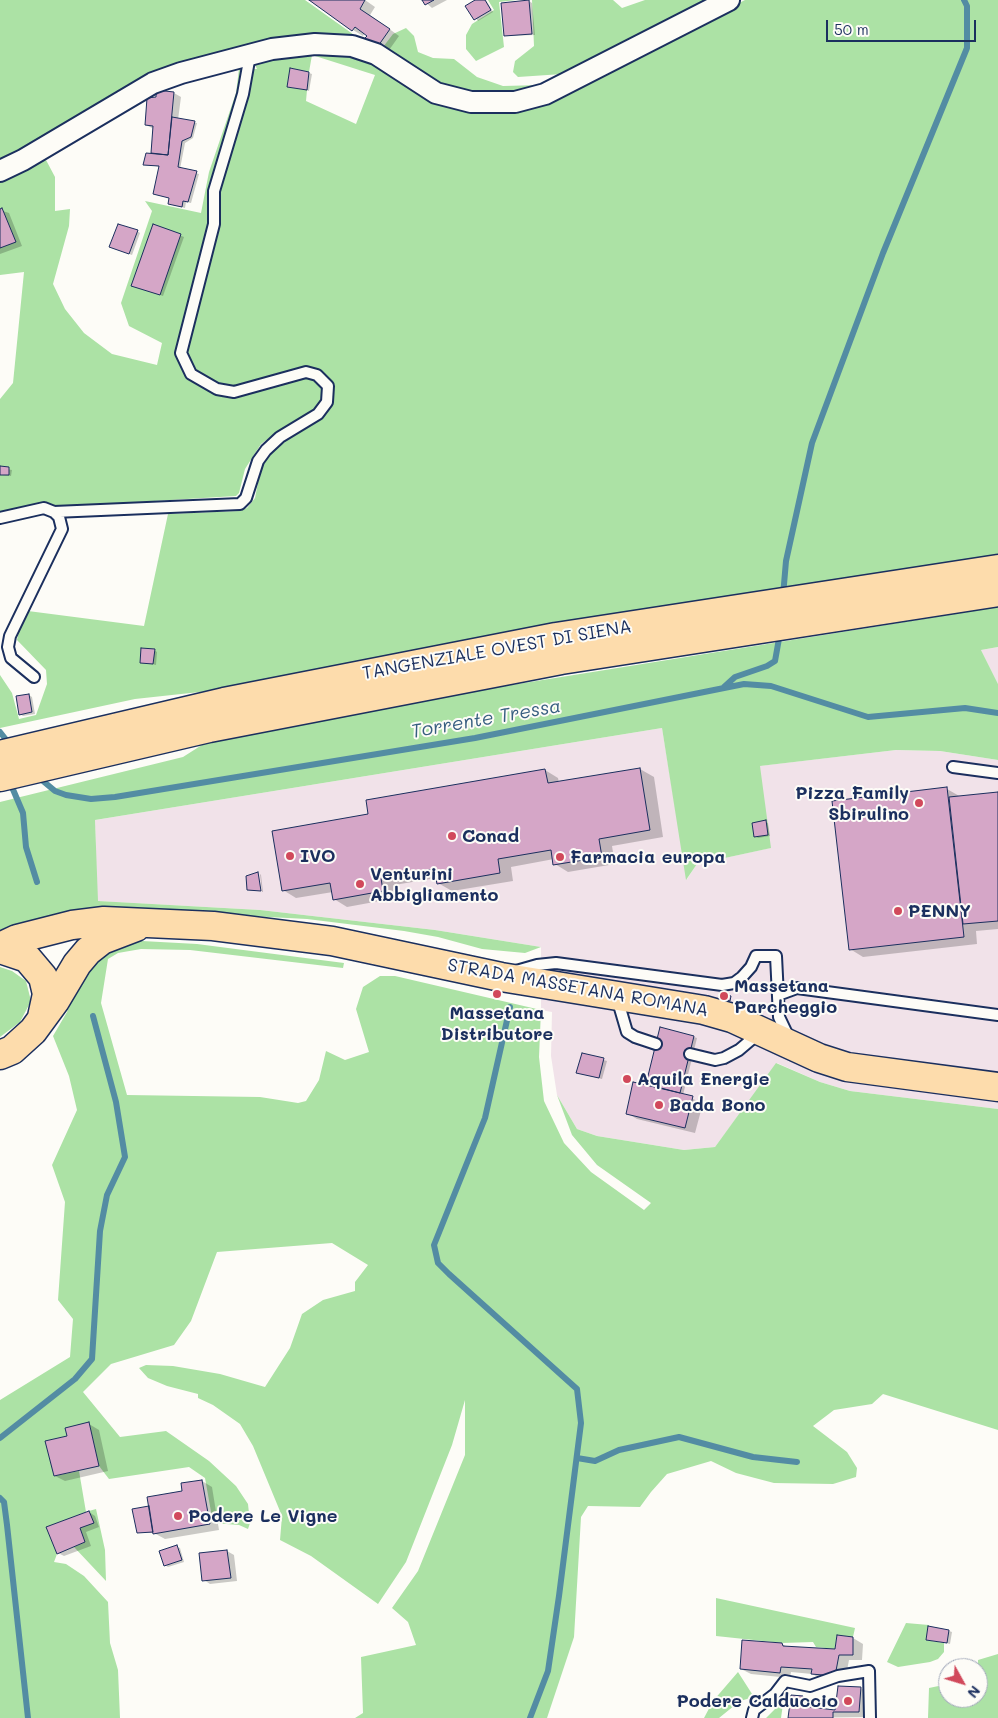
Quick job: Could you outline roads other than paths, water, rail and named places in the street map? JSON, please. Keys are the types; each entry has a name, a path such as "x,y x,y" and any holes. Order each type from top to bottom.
{"main road":[{"name":"TANGENZIALE OVEST DI SIENA","path":"0,755 224,702 556,637 998,569"},
{"name":"TANGENZIALE OVEST DI SIENA","path":"0,777 209,728 561,660 998,592"},
{"path":"0,736 110,712 224,702"},
{"path":"0,790 60,774 209,728"},
{"name":"STRADA MASSETANA ROMANA","path":"0,948 17,939 83,923 104,921 212,926 332,941 501,977 616,994 704,1010 732,1018 800,1050 847,1067 998,1087"},
{"name":"STRADA MASSETANA ROMANA","path":"0,1055 19,1045 39,1023 55,1001 77,964 88,951 109,937 150,923"},
{"name":"STRADA MASSETANA ROMANA","path":"0,948 27,958 43,977 47,1003 39,1023"}],"street":[{"path":"0,171 23,160 146,86 181,73 250,55 304,44 352,46 376,54 436,93 471,102 515,102 545,94 729,0"}],"lane":[{"path":"0,518 44,508 54,512 240,504 246,498 258,461 266,450 280,437 318,414 327,402 328,386 317,375 306,372 234,392 218,389 191,374 181,353 214,224 214,191 243,94 250,55"},
{"path":"34,677 12,658 8,648 10,636 59,538 62,529 54,512"},
{"path":"953,766 998,773"},
{"path":"501,977 537,965 556,963 710,984 728,984 742,977 756,956 776,956 781,1024 800,1050"},
{"path":"778,994 797,988 998,1014"},
{"path":"616,994 627,1032 635,1038 656,1044"},
{"path":"690,1054 715,1060 724,1058 739,1050 760,1032"},
{"path":"752,1718 754,1710 775,1694 785,1681 810,1686 838,1676 869,1671 870,1718"}],"waterway":[{"path":"783,596 786,561 812,443 883,253 967,48 967,6 964,0"},
{"path":"724,687 735,677 767,666 775,661 780,633"},
{"name":"Torrente Tressa","path":"37,776 55,791 66,795 91,799 115,797 475,738 744,684 771,686 868,717 965,708 998,713"},
{"name":"Torrente Tressa","path":"0,732 11,746"},
{"path":"9,780 23,813 26,847 37,882"},
{"path":"510,1007 485,1118 434,1245 438,1263 577,1389 581,1423 559,1596 548,1671 530,1718"},
{"path":"0,1438 75,1379 92,1359 100,1231 107,1195 125,1157 116,1102 93,1016"},
{"path":"577,1458 595,1461 619,1450 679,1437 753,1457 797,1462"},
{"path":"0,1498 4,1502 7,1525 28,1718"}],"place":[{"name":"Pizza Family Sbirulino","path":"919,803"},
{"name":"Conad","path":"452,836"},
{"name":"IVO","path":"290,856"},
{"name":"Farmacia europa","path":"560,857"},
{"name":"Venturini Abbigliamento","path":"360,884"},
{"name":"PENNY","path":"898,911"},
{"name":"Massetana Distributore","path":"497,994"},
{"name":"Massetana Parcheggio","path":"724,996"},
{"name":"Aquila Energie","path":"627,1079"},
{"name":"Bada Bono","path":"659,1105"},
{"name":"Podere Le Vigne","path":"178,1516"},
{"name":"Podere Calduccio","path":"848,1701"}]}
